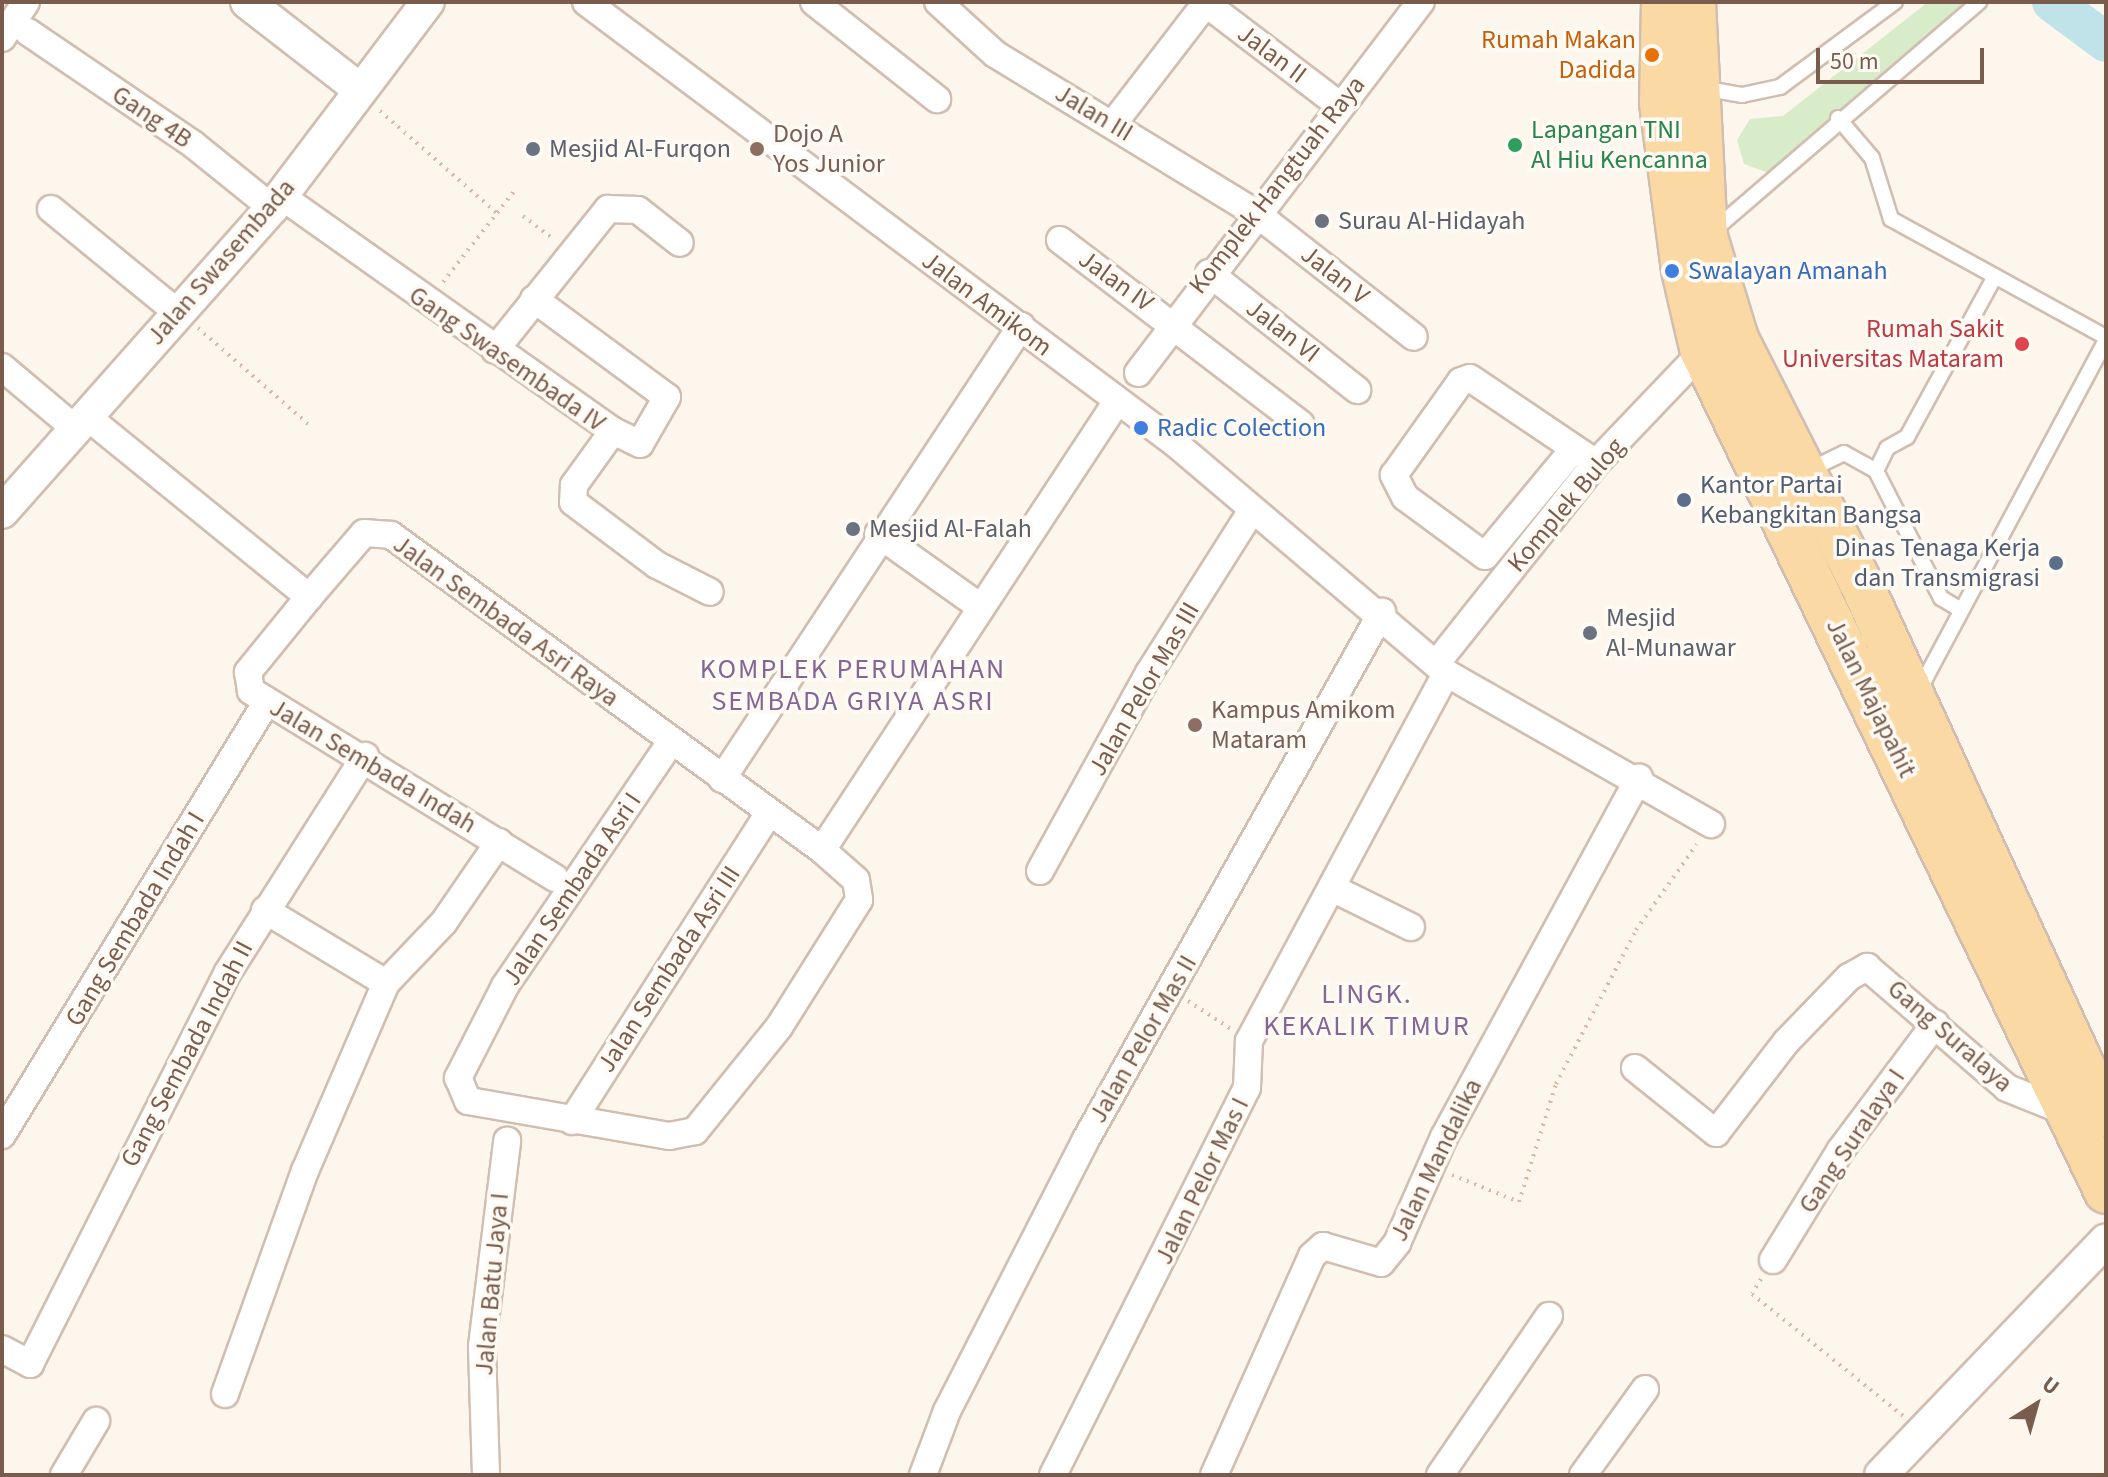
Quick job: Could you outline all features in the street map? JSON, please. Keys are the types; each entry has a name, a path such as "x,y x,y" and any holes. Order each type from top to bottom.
{"main road":[{"name":"Jalan Majapahit","path":"1663,2 1661,103 1683,270 1702,352 1792,475 1907,685 2089,1115 2106,1192"},
{"name":"Jalan Majapahit","path":"1694,2 1706,237 1737,339 1792,475 2089,1115"}],"street":[{"path":"2,38 26,2"},
{"path":"247,2 359,89"},
{"name":"Jalan Swasembada","path":"2,512 79,421 277,202 359,89 428,2"},
{"name":"Jalan Amikom","path":"586,2 1021,326 1382,612 1441,668 1639,778 1711,824"},
{"path":"814,2 937,99"},
{"name":"Jalan III","path":"938,2 995,54 1257,214"},
{"name":"Komplek Hangtuah Raya","path":"1138,373 1172,321 1257,214 1338,104 1421,2"},
{"path":"1113,124 1206,3"},
{"name":"Jalan II","path":"1206,3 1338,104"},
{"name":"Gang 4B","path":"28,32 277,202"},
{"name":"Gang Swasembada IV","path":"277,202 613,431 574,485 573,502 657,565 710,592"},
{"path":"495,350 570,253 617,206 638,210 680,243"},
{"path":"51,209 177,312"},
{"name":"Jalan V","path":"1257,214 1414,337"},
{"name":"Jalan IV","path":"1060,240 1172,321 1301,424"},
{"name":"Jalan VI","path":"1209,273 1357,390"},
{"path":"534,299 667,397 640,444 613,431"},
{"path":"722,779 878,534 1021,326"},
{"name":"Komplek Bulog","path":"1441,668 1596,463 1702,352"},
{"path":"2,367 79,421 309,597"},
{"path":"1572,451 1512,532 1485,556 1405,497 1394,475 1435,413 1470,378 1572,451 1596,463"},
{"path":"822,850 979,606 1116,403"},
{"name":"Jalan Pelor Mas III","path":"1040,871 1149,673 1252,510"},
{"name":"Jalan Sembada Asri Raya","path":"309,597 364,533 391,535 722,779 767,816 847,869 859,891 779,1027 702,1126 669,1136 572,1121"},
{"path":"878,534 979,606"},
{"name":"Jalan Sembada Indah","path":"309,597 248,672 245,684 266,703 365,756 555,878"},
{"name":"Jalan Pelor Mas II","path":"923,1475 995,1313 1382,612"},
{"name":"Jalan Pelor Mas I","path":"1053,1475 1247,1088 1249,1041 1332,888 1441,668"},
{"name":"Gang Sembada Indah I","path":"2,1135 266,703"},
{"name":"Jalan Sembada Asri I","path":"572,1121 465,1099 458,1078 477,1038 671,742"},
{"name":"Gang Sembada Indah II","path":"2,1349 30,1364 265,910 365,756"},
{"name":"Jalan Mandalika","path":"1214,1475 1312,1256 1323,1246 1381,1263 1639,778"},
{"name":"Jalan Sembada Asri III","path":"572,1121 767,816"},
{"path":"225,1394 305,1171 386,983 444,922 499,842"},
{"path":"1332,888 1411,927"},
{"path":"265,910 386,983"},
{"name":"Gang Suralaya","path":"1635,1068 1712,1134 1786,1042 1857,970 1875,971 2007,1088 2089,1115"},
{"name":"Gang Suralaya I","path":"1773,1260 1840,1151 1935,1024"},
{"name":"Jalan Batu Jaya I","path":"486,1475 482,1346 507,1141"},
{"path":"1881,1475 2106,1240"},
{"path":"1440,1475 1549,1316"},
{"path":"1583,1475 1645,1389"},
{"path":"64,1475 96,1421"}],"lane":[{"path":"1698,87 1742,95 1780,87 1895,2"},
{"path":"1706,237 1838,118 1979,2"},
{"path":"1838,118 1872,158 1891,219 2106,339 1925,679 1907,685"},
{"path":"1876,471 1887,448 1907,437 1995,276"},
{"path":"1792,475 1844,453 1876,471 1941,598 1961,610"}],"path":[{"path":"359,89 497,213"},
{"path":"427,303 516,189"},
{"path":"523,216 570,253"},
{"path":"177,312 308,424"},
{"path":"1431,1167 1519,1202 1556,1084 1636,930 1711,824"},
{"path":"1173,990 1249,1041"},
{"path":"1773,1260 1752,1294 1923,1432"}],"green space":[{"path":"1928,2 1974,2 1800,144 1774,175 1744,164 1737,140 1750,119 1783,116"}],"waterway":[{"path":"2052,2 2106,42"}],"place":[{"name":"Rumah Makan Dadida","path":"1652,55"},
{"name":"Lapangan TNI Al Hiu Kencanna","path":"1515,145"},
{"name":"Mesjid Al-Furqon","path":"533,149"},
{"name":"Dojo A Yos Junior","path":"757,149"},
{"name":"Surau Al-Hidayah","path":"1322,221"},
{"name":"Swalayan Amanah","path":"1672,271"},
{"name":"Rumah Sakit Universitas Mataram","path":"2022,344"},
{"name":"Radic Colection","path":"1141,428"},
{"name":"Kantor Partai Kebangkitan Bangsa","path":"1684,500"},
{"name":"Mesjid Al-Falah","path":"853,529"},
{"name":"Dinas Tenaga Kerja dan Transmigrasi","path":"2056,563"},
{"name":"Mesjid Al-Munawar","path":"1590,633"},
{"name":"Kampus Amikom Mataram","path":"1195,725"}],"district":[{"name":"KOMPLEK PERUMAHAN SEMBADA GRIYA ASRI","path":"853,685"},
{"name":"LINGK. KEKALIK TIMUR","path":"1367,1010"}]}
